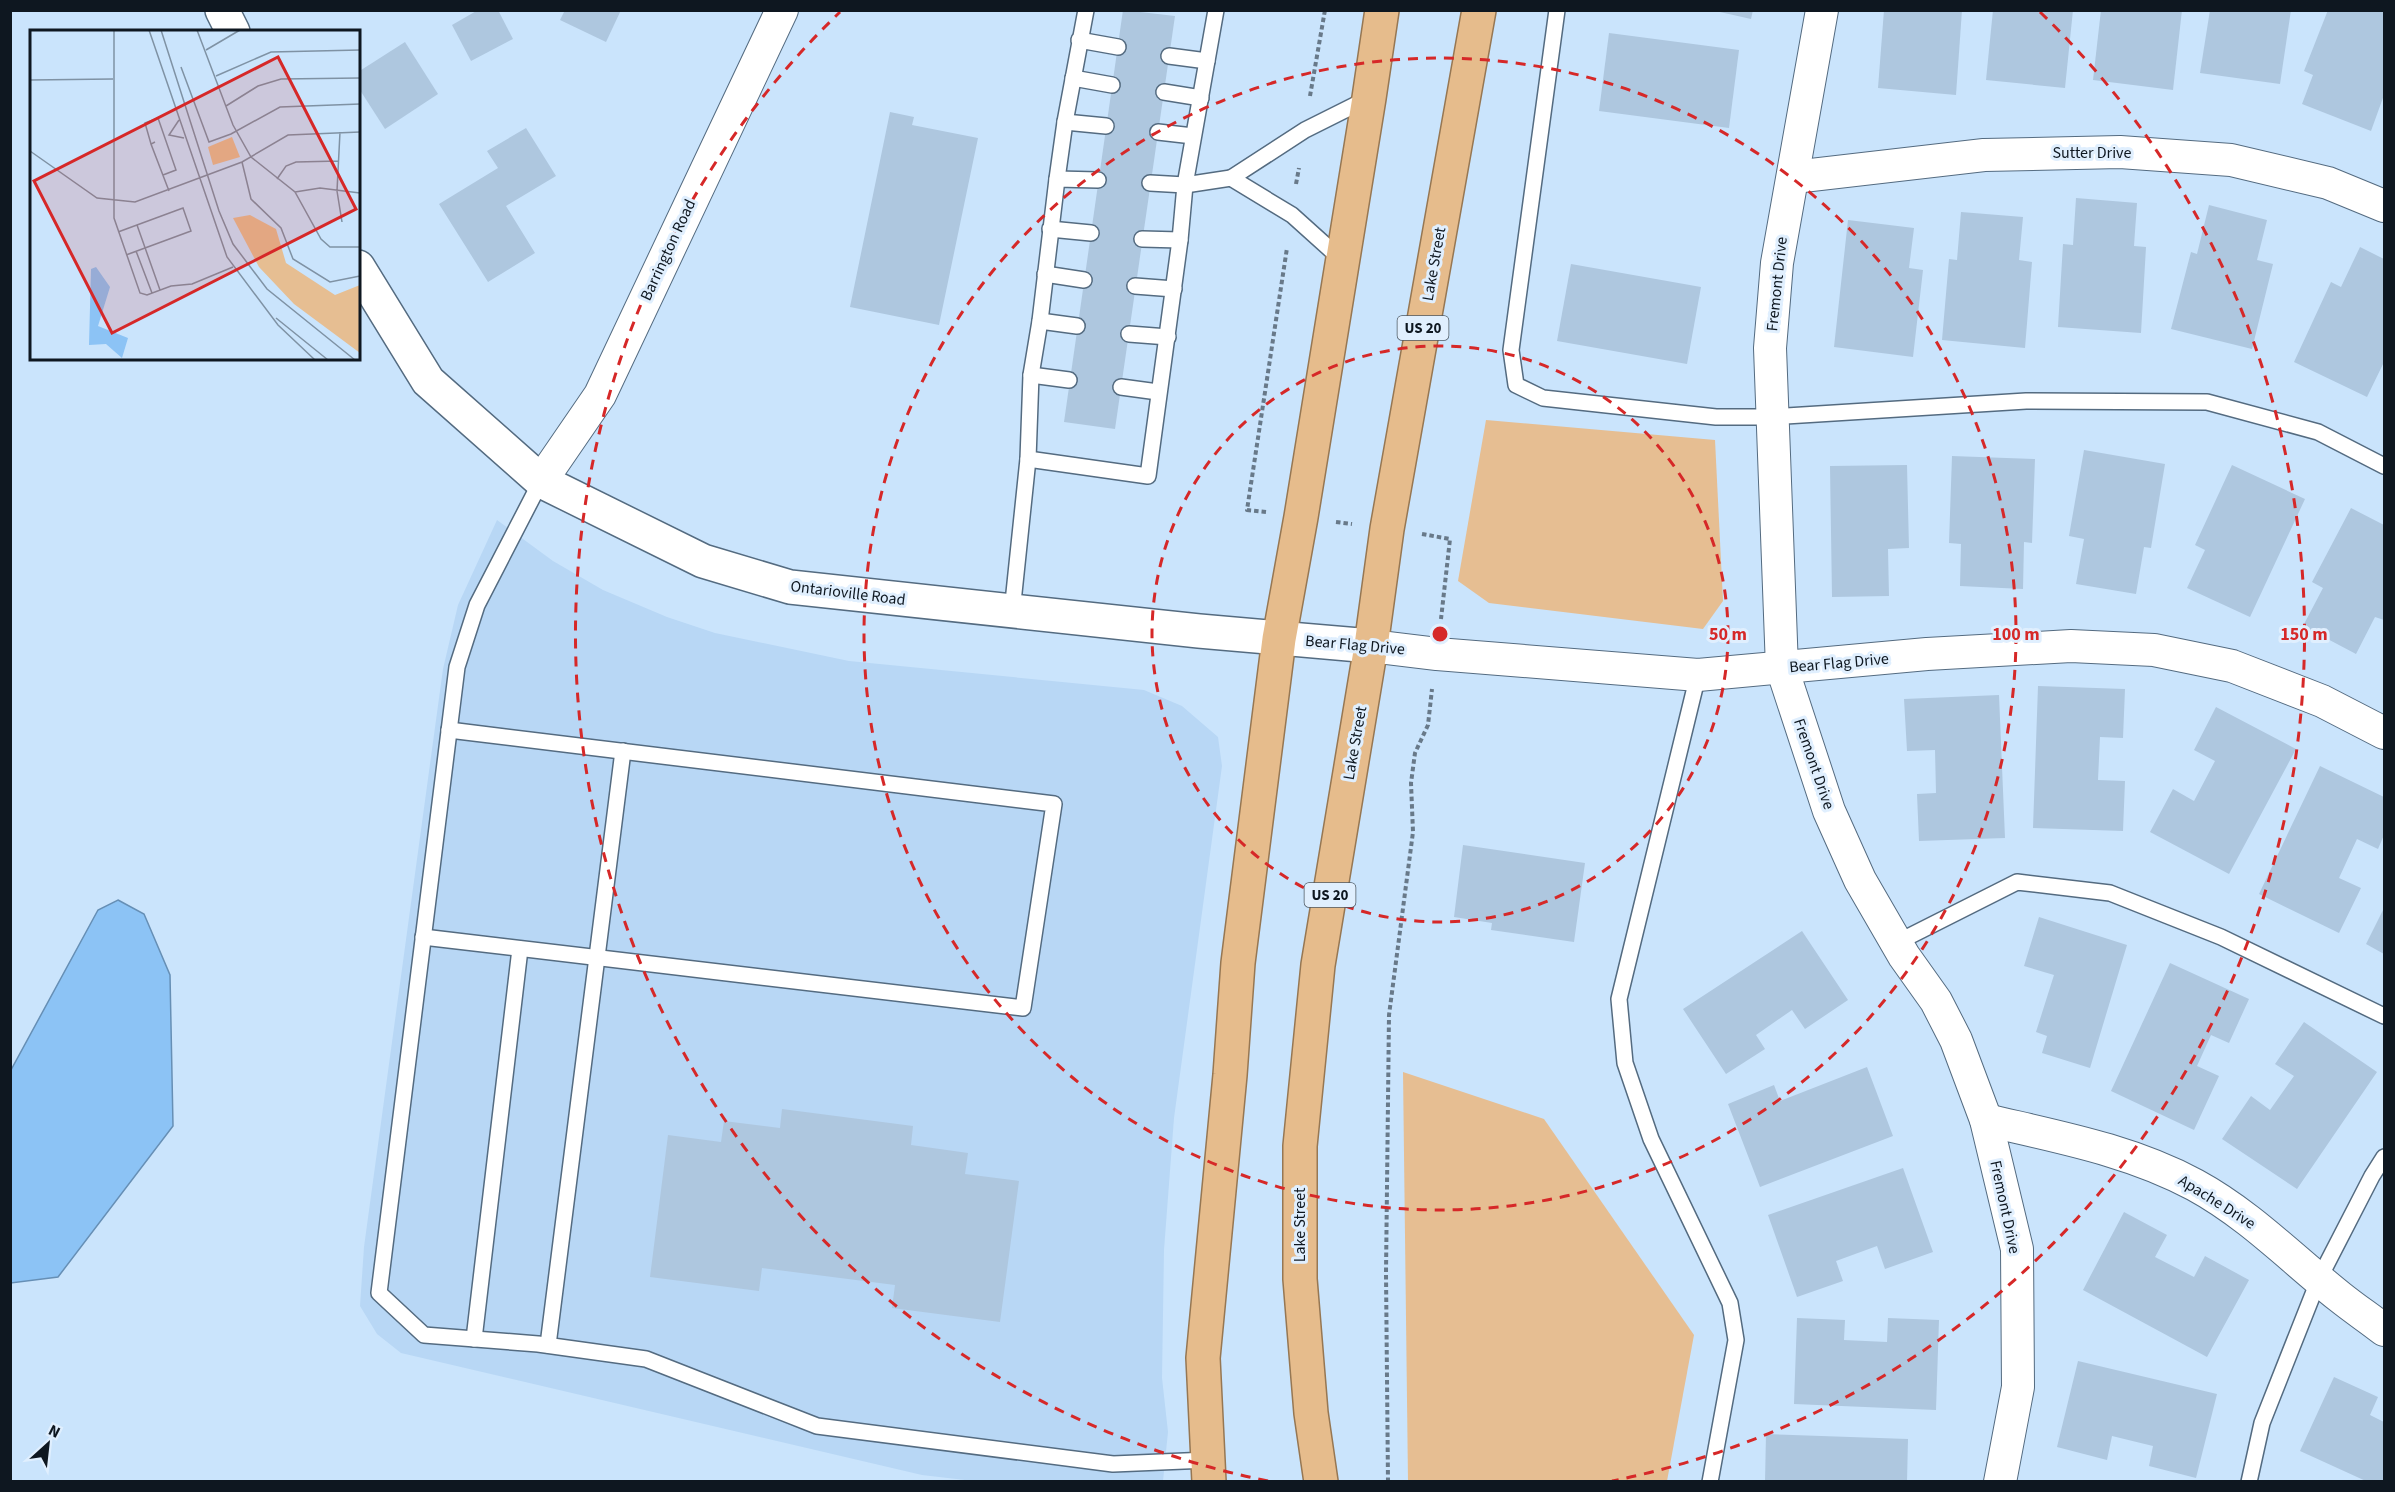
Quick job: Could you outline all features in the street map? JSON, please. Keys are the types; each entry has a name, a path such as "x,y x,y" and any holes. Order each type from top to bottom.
{"highway":[{"path":"1209,1471 1203,1358 1230,1075 1238,963 1279,639 1370,98 1382,10"},
{"name":"Lake Street","path":"1321,1482 1311,1413 1300,1279 1300,1146 1318,965 1371,646 1387,529 1479,10"}],"street":[{"path":"222,10 232,30"},
{"name":"Barrington Road","path":"541,481 600,395 782,10"},
{"name":"Fremont Drive","path":"1822,10 1777,263 1770,348 1782,668 1829,812 1860,880 1896,943 1936,1001 1946,1020 1956,1040 1986,1120 2017,1249 2019,1387 2000,1482"},
{"name":"Sutter Drive","path":"1794,177 1984,155 2120,152 2230,160 2328,183 2385,206"},
{"name":"Ontarioville Road","path":"360,270 428,381 541,481 703,561 790,587 1279,639"},
{"name":"Bear Flag Drive","path":"1279,639 1698,675 1927,654 2071,646 2154,650 2232,666 2322,701 2385,734"},
{"name":"Apache Drive","path":"1986,1120 2118,1152 2195,1185 2270,1236 2319,1279 2385,1330"}],"lane":[{"path":"1012,612 1029,459 1031,375 1065,122 1078,40 1086,10"},
{"path":"1029,459 1148,476 1158,392 1168,337 1185,184 1216,10"},
{"path":"1557,10 1511,351 1516,385 1543,398 1716,417 1771,417 2026,401 2207,402 2318,432 2385,466"},
{"path":"1078,40 1118,47"},
{"path":"1169,56 1207,61"},
{"path":"1072,78 1112,85"},
{"path":"1164,92 1201,98"},
{"path":"1150,183 1185,184 1231,178 1305,130 1370,98"},
{"path":"1065,122 1106,126"},
{"path":"1158,132 1193,136"},
{"path":"1231,178 1292,214 1342,260"},
{"path":"1057,179 1098,180"},
{"path":"1050,229 1091,233"},
{"path":"1142,239 1180,240"},
{"path":"1045,274 1084,280"},
{"path":"1136,286 1174,289"},
{"path":"1040,321 1077,326"},
{"path":"1129,334 1168,337"},
{"path":"1031,375 1069,380"},
{"path":"1121,387 1158,392"},
{"path":"541,481 477,605 457,667 379,1293 424,1335 548,1346 646,1359 817,1426 1113,1464 1209,1471"},
{"path":"1698,675 1619,999 1625,1064 1652,1139 1730,1303 1736,1340 1710,1482"},
{"path":"423,937 1023,1008 1054,804 449,730"},
{"path":"548,1346 623,751"},
{"path":"1896,943 2017,882 2110,893 2221,937 2385,1016"},
{"path":"474,1339 520,949"},
{"path":"2249,1482 2262,1423 2319,1279 2372,1176 2385,1157"}],"path":[{"path":"1247,510 1324,10"},
{"path":"1388,1482 1386,1274 1389,1015 1413,832 1411,783 1415,753 1428,725"}],"shaded area":[{"path":"1486,420 1715,440 1723,601 1703,629 1489,603 1458,581"},
{"path":"497,520 553,561 603,590 667,617 715,633 849,661 1144,690 1182,706 1218,737 1222,766 1174,1118 1164,1250 1162,1378 1168,1432 1163,1481 982,1482 922,1475 401,1353 377,1334 360,1306 364,1247 443,669 458,605"},
{"path":"118,900 144,914 170,975 173,1126 58,1277 11,1283 11,1070 98,910"},
{"path":"1403,1072 1544,1119 1694,1335 1667,1481 1408,1481"}],"building":[{"path":"478,10 498,10 513,39 471,61 452,25"},
{"path":"565,10 621,10 606,42 560,20"},
{"path":"1123,10 1175,16 1115,429 1064,422"},
{"path":"1711,10 1753,10 1751,19"},
{"path":"1884,10 1962,10 1956,95 1878,88"},
{"path":"1993,10 2073,10 2065,88 1986,80"},
{"path":"2101,10 2182,10 2173,90 2093,80"},
{"path":"2210,10 2291,10 2280,84 2200,73"},
{"path":"2328,10 2384,10 2384,95 2371,131 2302,104 2313,75 2304,71"},
{"path":"1609,33 1739,50 1729,128 1599,111"},
{"path":"405,42 438,94 385,129 360,90 360,71"},
{"path":"890,112 914,117 912,125 978,138 939,325 850,307"},
{"path":"526,128 556,176 506,206 535,253 488,282 439,204 498,168 487,151"},
{"path":"2076,198 2137,203 2134,246 2146,247 2141,333 2058,327 2063,244 2073,245"},
{"path":"2209,205 2267,220 2257,260 2273,264 2252,349 2171,329 2191,252 2197,254"},
{"path":"1961,212 2023,217 2019,260 2032,262 2025,348 1942,340 1949,259 1957,260"},
{"path":"1848,220 1914,228 1909,268 1923,270 1913,357 1834,347"},
{"path":"2360,247 2384,259 2384,362 2367,397 2294,362 2331,282 2341,287"},
{"path":"1571,264 1701,287 1687,364 1557,341"},
{"path":"2084,450 2165,464 2151,548 2144,547 2136,594 2076,584 2084,539 2069,536"},
{"path":"1952,456 2035,459 2032,543 2024,542 2023,589 1960,586 1961,544 1949,543"},
{"path":"1907,465 1909,548 1888,549 1889,596 1832,597 1830,466"},
{"path":"2232,465 2305,499 2250,617 2187,588 2205,550 2195,545"},
{"path":"2351,508 2384,525 2384,620 2375,617 2356,654 2303,626 2323,588 2312,582"},
{"path":"2038,686 2125,689 2123,738 2100,737 2098,780 2125,781 2123,831 2033,828"},
{"path":"1999,695 2005,838 1919,841 1917,794 1936,793 1935,750 1907,751 1904,699"},
{"path":"2216,707 2296,749 2229,874 2150,832 2173,789 2194,801 2215,761 2194,750"},
{"path":"2320,766 2384,797 2384,835 2378,849 2357,839 2339,878 2361,888 2339,933 2259,894"},
{"path":"1463,845 1585,863 1574,942 1491,930 1492,923 1454,917"},
{"path":"2384,908 2384,954 2366,944"},
{"path":"2039,917 2127,945 2090,1068 2042,1053 2047,1036 2036,1032 2054,975 2024,966"},
{"path":"1802,931 1848,1000 1805,1029 1792,1010 1756,1035 1765,1049 1726,1074 1683,1009"},
{"path":"2170,963 2249,999 2229,1043 2211,1035 2197,1066 2219,1076 2194,1130 2111,1091"},
{"path":"2304,1022 2377,1072 2297,1189 2222,1139 2251,1096 2270,1110 2294,1076 2275,1064"},
{"path":"1867,1067 1893,1136 1760,1187 1728,1104 1774,1085 1780,1101"},
{"path":"782,1109 913,1126 911,1145 968,1153 965,1174 1019,1181 1000,1322 892,1308 895,1285 762,1268 759,1291 650,1277 668,1135 721,1142 724,1121 780,1128"},
{"path":"1903,1168 1933,1252 1885,1269 1877,1246 1836,1261 1843,1281 1797,1297 1768,1215"},
{"path":"2124,1212 2167,1235 2155,1257 2194,1277 2205,1256 2249,1280 2207,1357 2083,1290"},
{"path":"1797,1318 1845,1320 1844,1340 1887,1342 1888,1318 1939,1320 1936,1410 1794,1404"},
{"path":"2078,1361 2217,1394 2196,1478 2149,1466 2153,1446 2112,1436 2107,1460 2057,1447"},
{"path":"2334,1377 2378,1397 2370,1415 2384,1422 2384,1482 2368,1482 2300,1451"},
{"path":"1766,1434 1908,1439 1907,1482 1765,1482"}]}
